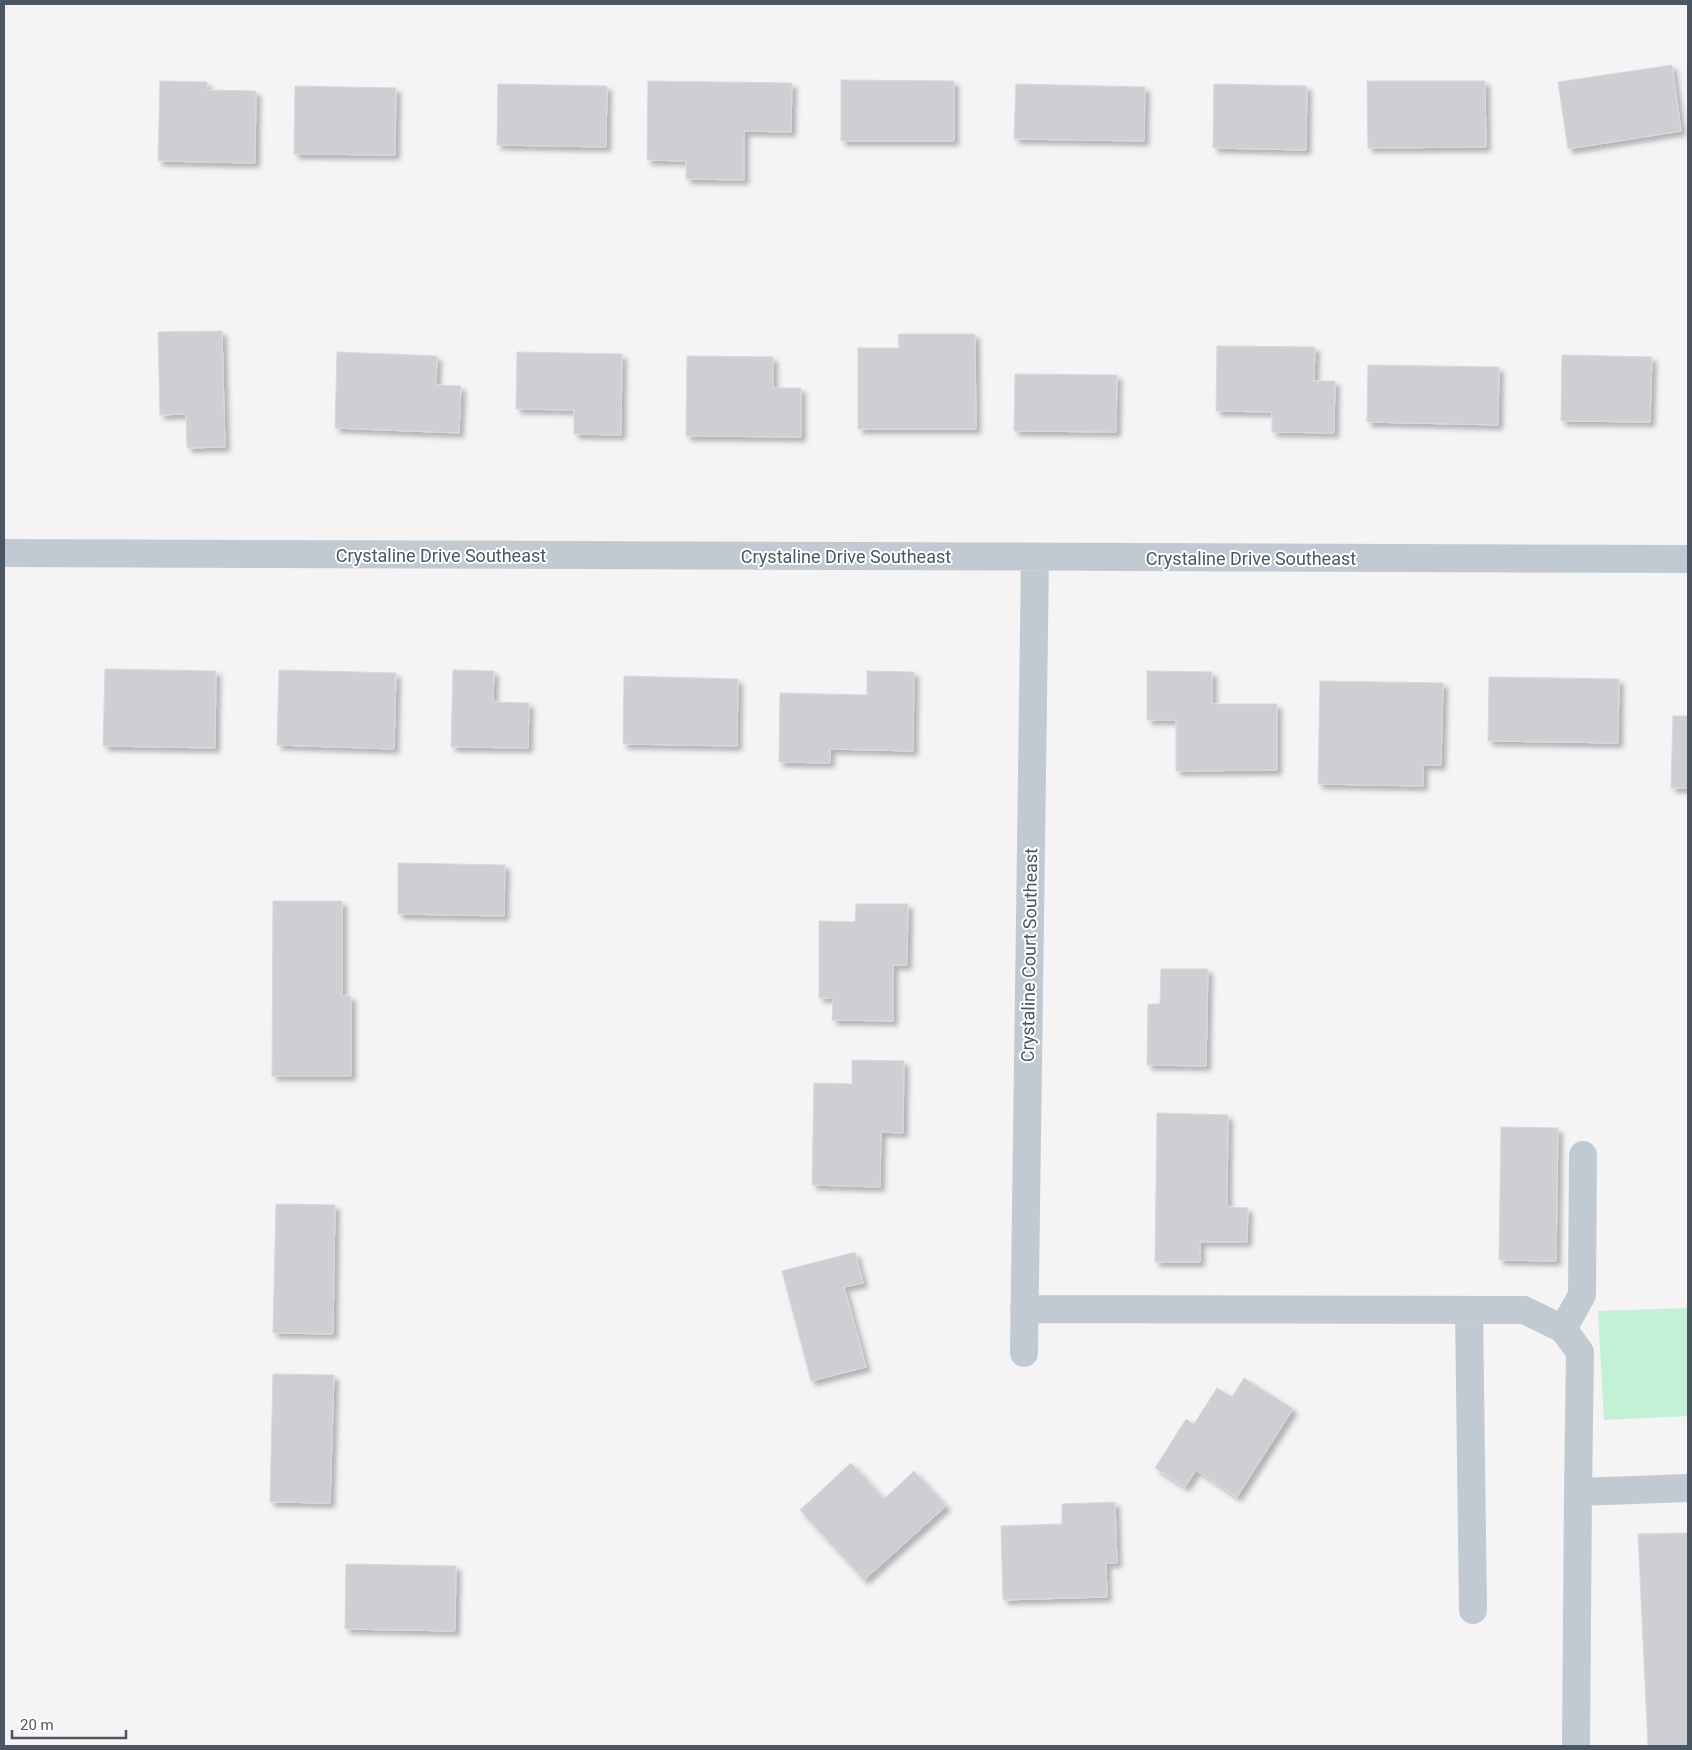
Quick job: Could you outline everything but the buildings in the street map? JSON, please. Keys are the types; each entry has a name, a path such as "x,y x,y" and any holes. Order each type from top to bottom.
{"street":[{"name":"Crystaline Drive Southeast","path":"4,553 1688,560"},
{"name":"Crystaline Court Southeast","path":"1024,1353 1035,557"},
{"path":"1563,1329 1582,1295 1584,1156"},
{"path":"1024,1309 1524,1310 1563,1329 1580,1352 1576,1746"},
{"path":"1469,1310 1473,1610"},
{"path":"1578,1492 1688,1488"}],"green space":[{"path":"1688,1308 1688,1416 1604,1420 1598,1311"}]}
